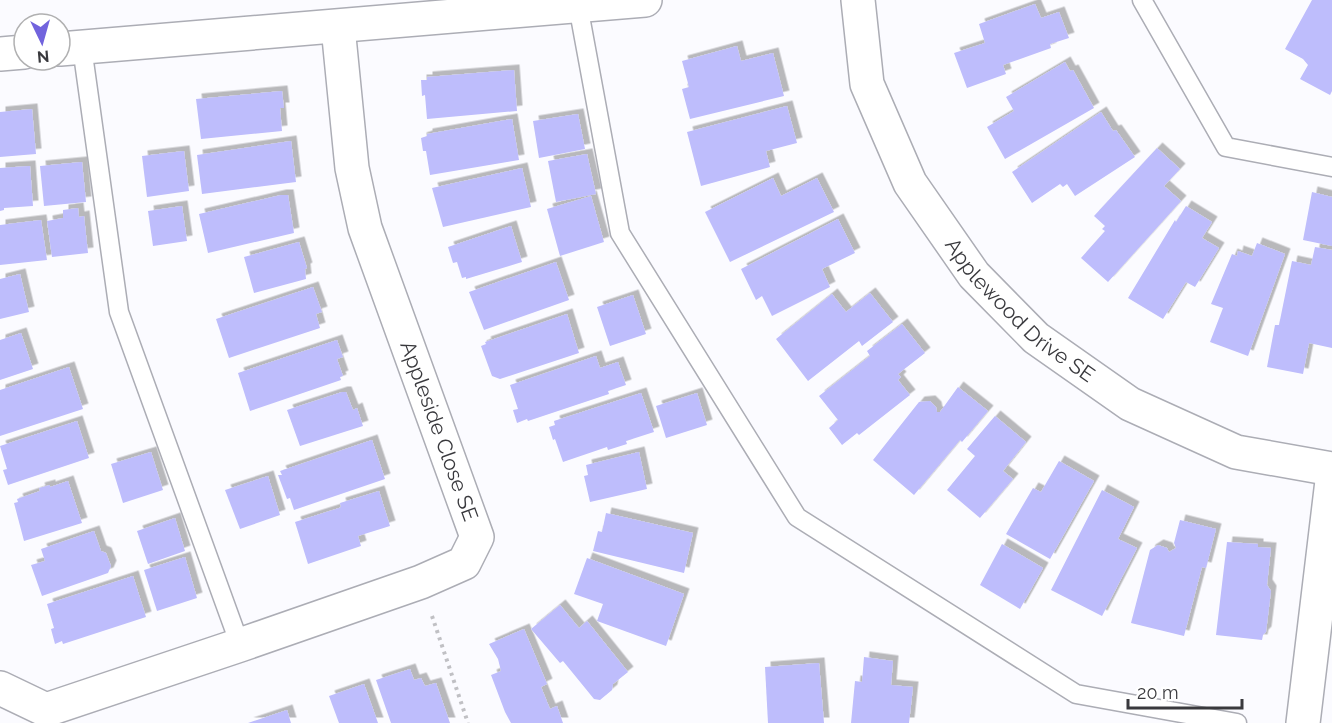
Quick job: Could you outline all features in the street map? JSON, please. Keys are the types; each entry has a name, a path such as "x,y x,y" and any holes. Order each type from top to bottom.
{"street":[{"path":"72,48 338,27 577,3 645,0"},
{"name":"Applewood Drive SE","path":"858,0 867,84 910,183 974,275 1036,338 1130,404 1236,452 1332,469"},
{"name":"Appleside Close SE","path":"0,688 46,710 421,582 464,563 477,537 365,228 352,168 338,27"},
{"path":"1304,723 1332,481"}],"lane":[{"path":"1142,0 1226,147 1332,167"},
{"path":"577,3 620,233 797,516 1076,694 1237,723"},
{"path":"72,54 119,312 240,645"}],"path":[{"path":"421,582 468,723"}],"building":[{"path":"1312,0 1332,0 1332,91 1330,95 1300,79 1308,65 1303,59 1285,49"},
{"path":"1035,4 1041,18 1059,12 1069,38 1050,44 1051,48 1003,65 1006,74 967,88 954,53 985,43 979,24"},
{"path":"737,46 741,61 773,53 784,96 690,119 682,89 689,87 682,61"},
{"path":"1065,62 1070,71 1073,70 1094,108 1005,159 987,127 1014,111 1006,97"},
{"path":"514,70 517,111 427,119 421,80 427,80 427,77"},
{"path":"282,91 284,108 280,108 282,131 201,139 196,99"},
{"path":"787,106 797,143 766,151 770,167 701,186 687,132"},
{"path":"32,109 36,154 0,157 0,112"},
{"path":"1101,112 1113,131 1116,130 1135,157 1075,196 1067,184 1063,187 1060,184 1032,203 1012,172"},
{"path":"578,114 585,149 539,158 533,121"},
{"path":"512,119 519,160 430,175 421,138 427,134"},
{"path":"291,141 296,182 202,194 197,155"},
{"path":"1157,148 1180,169 1164,186 1181,201 1108,282 1081,258 1105,231 1102,229 1105,226 1094,216"},
{"path":"184,151 189,191 147,197 142,156"},
{"path":"587,154 596,194 556,202 548,161"},
{"path":"82,162 86,202 44,206 40,166"},
{"path":"30,166 33,206 4,208 0,211 0,168"},
{"path":"522,168 531,207 443,227 432,188"},
{"path":"773,178 781,196 817,178 834,212 730,262 705,212"},
{"path":"1312,192 1332,197 1332,246 1303,240"},
{"path":"288,195 294,233 208,253 199,214"},
{"path":"591,196 604,242 560,256 547,209"},
{"path":"182,206 187,241 153,246 148,211"},
{"path":"1186,206 1212,222 1202,238 1219,248 1195,287 1186,282 1163,319 1128,298 1175,220 1176,222"},
{"path":"78,208 79,217 84,216 88,253 52,257 47,221 63,218 63,210"},
{"path":"838,219 855,253 822,269 830,287 772,316 762,296 756,300 741,269"},
{"path":"41,220 47,260 0,265 0,225"},
{"path":"511,226 522,262 466,279 466,277 462,278 457,262 453,263 448,247"},
{"path":"299,242 307,268 305,269 306,279 254,293 244,257"},
{"path":"1257,243 1285,254 1248,356 1210,342 1223,308 1211,304 1232,254 1237,256 1238,251 1252,256"},
{"path":"1315,247 1332,250 1332,348 1309,343 1303,374 1267,367 1275,325 1279,325 1292,261 1311,265"},
{"path":"556,262 569,300 484,330 469,292"},
{"path":"20,274 29,312 0,319 0,279"},
{"path":"313,287 322,312 316,314 320,328 229,358 216,319"},
{"path":"870,293 893,322 862,346 859,341 808,381 776,339 832,294 846,312"},
{"path":"633,295 646,334 610,346 597,307"},
{"path":"567,314 579,353 500,379 492,376 481,346 486,344 485,342"},
{"path":"902,324 925,353 898,374 901,377 898,380 910,395 859,435 857,433 842,445 829,428 838,420 819,396 870,356 867,351"},
{"path":"21,333 33,369 0,380 0,340"},
{"path":"337,340 343,357 337,359 343,376 340,377 341,380 250,411 238,373"},
{"path":"596,356 600,368 618,362 626,385 608,391 609,394 517,423 513,410 518,409 510,385"},
{"path":"69,367 83,409 0,436 0,390"},
{"path":"958,387 988,411 962,442 960,440 914,495 873,460 919,402 930,401 936,407 937,412 940,412"},
{"path":"346,392 353,410 357,408 363,426 300,446 287,410"},
{"path":"641,393 654,432 626,441 627,444 608,450 607,447 563,462 549,427 555,425 554,421"},
{"path":"697,393 707,425 666,438 656,406"},
{"path":"995,416 1026,442 1003,471 1013,479 980,518 947,490 975,456 967,449"},
{"path":"77,421 89,458 8,485 3,470 7,469 0,446"},
{"path":"372,440 385,479 294,510 278,475 282,475 280,471"},
{"path":"151,452 163,490 123,503 111,464"},
{"path":"639,452 647,489 590,502 584,476 588,475 586,465"},
{"path":"1059,461 1094,481 1050,559 1006,534 1033,488 1041,492"},
{"path":"268,476 280,515 240,529 225,490"},
{"path":"68,481 82,523 24,541 14,503 18,502 17,499 40,491 39,488"},
{"path":"1102,490 1134,507 1118,539 1137,548 1102,616 1051,590"},
{"path":"379,491 390,526 358,536 361,546 308,564 295,522 339,508 340,503"},
{"path":"606,513 693,533 684,573 593,551 598,531 602,532"},
{"path":"175,518 185,551 148,564 137,531"},
{"path":"1180,520 1216,529 1206,568 1202,567 1184,636 1131,623 1150,550 1158,545 1167,548 1169,552 1176,548 1174,543"},
{"path":"94,531 101,551 106,553 111,566 108,573 42,596 31,565 45,561 41,549"},
{"path":"1227,542 1258,544 1258,547 1271,548 1267,585 1271,591 1266,632 1262,640 1216,635"},
{"path":"1002,544 1043,568 1020,609 980,585"},
{"path":"185,557 197,598 157,611 144,570"},
{"path":"587,558 684,594 666,646 597,621 603,604 574,594"},
{"path":"133,576 146,617 63,644 62,641 55,644 51,629 54,628 47,604"},
{"path":"560,605 579,628 587,621 628,672 613,684 612,690 600,700 594,699 563,661 560,663 531,629"},
{"path":"524,629 547,684 541,687 550,709 557,706 563,723 511,723 505,712 491,675 501,671 498,659 489,644"},
{"path":"864,657 893,661 891,685 913,687 909,723 851,723 855,681 862,682"},
{"path":"819,663 824,723 768,723 765,667"},
{"path":"410,669 414,680 421,678 425,686 436,683 450,723 391,723 376,680"},
{"path":"364,684 378,723 339,723 329,696"},
{"path":"287,710 291,723 248,723"}]}
